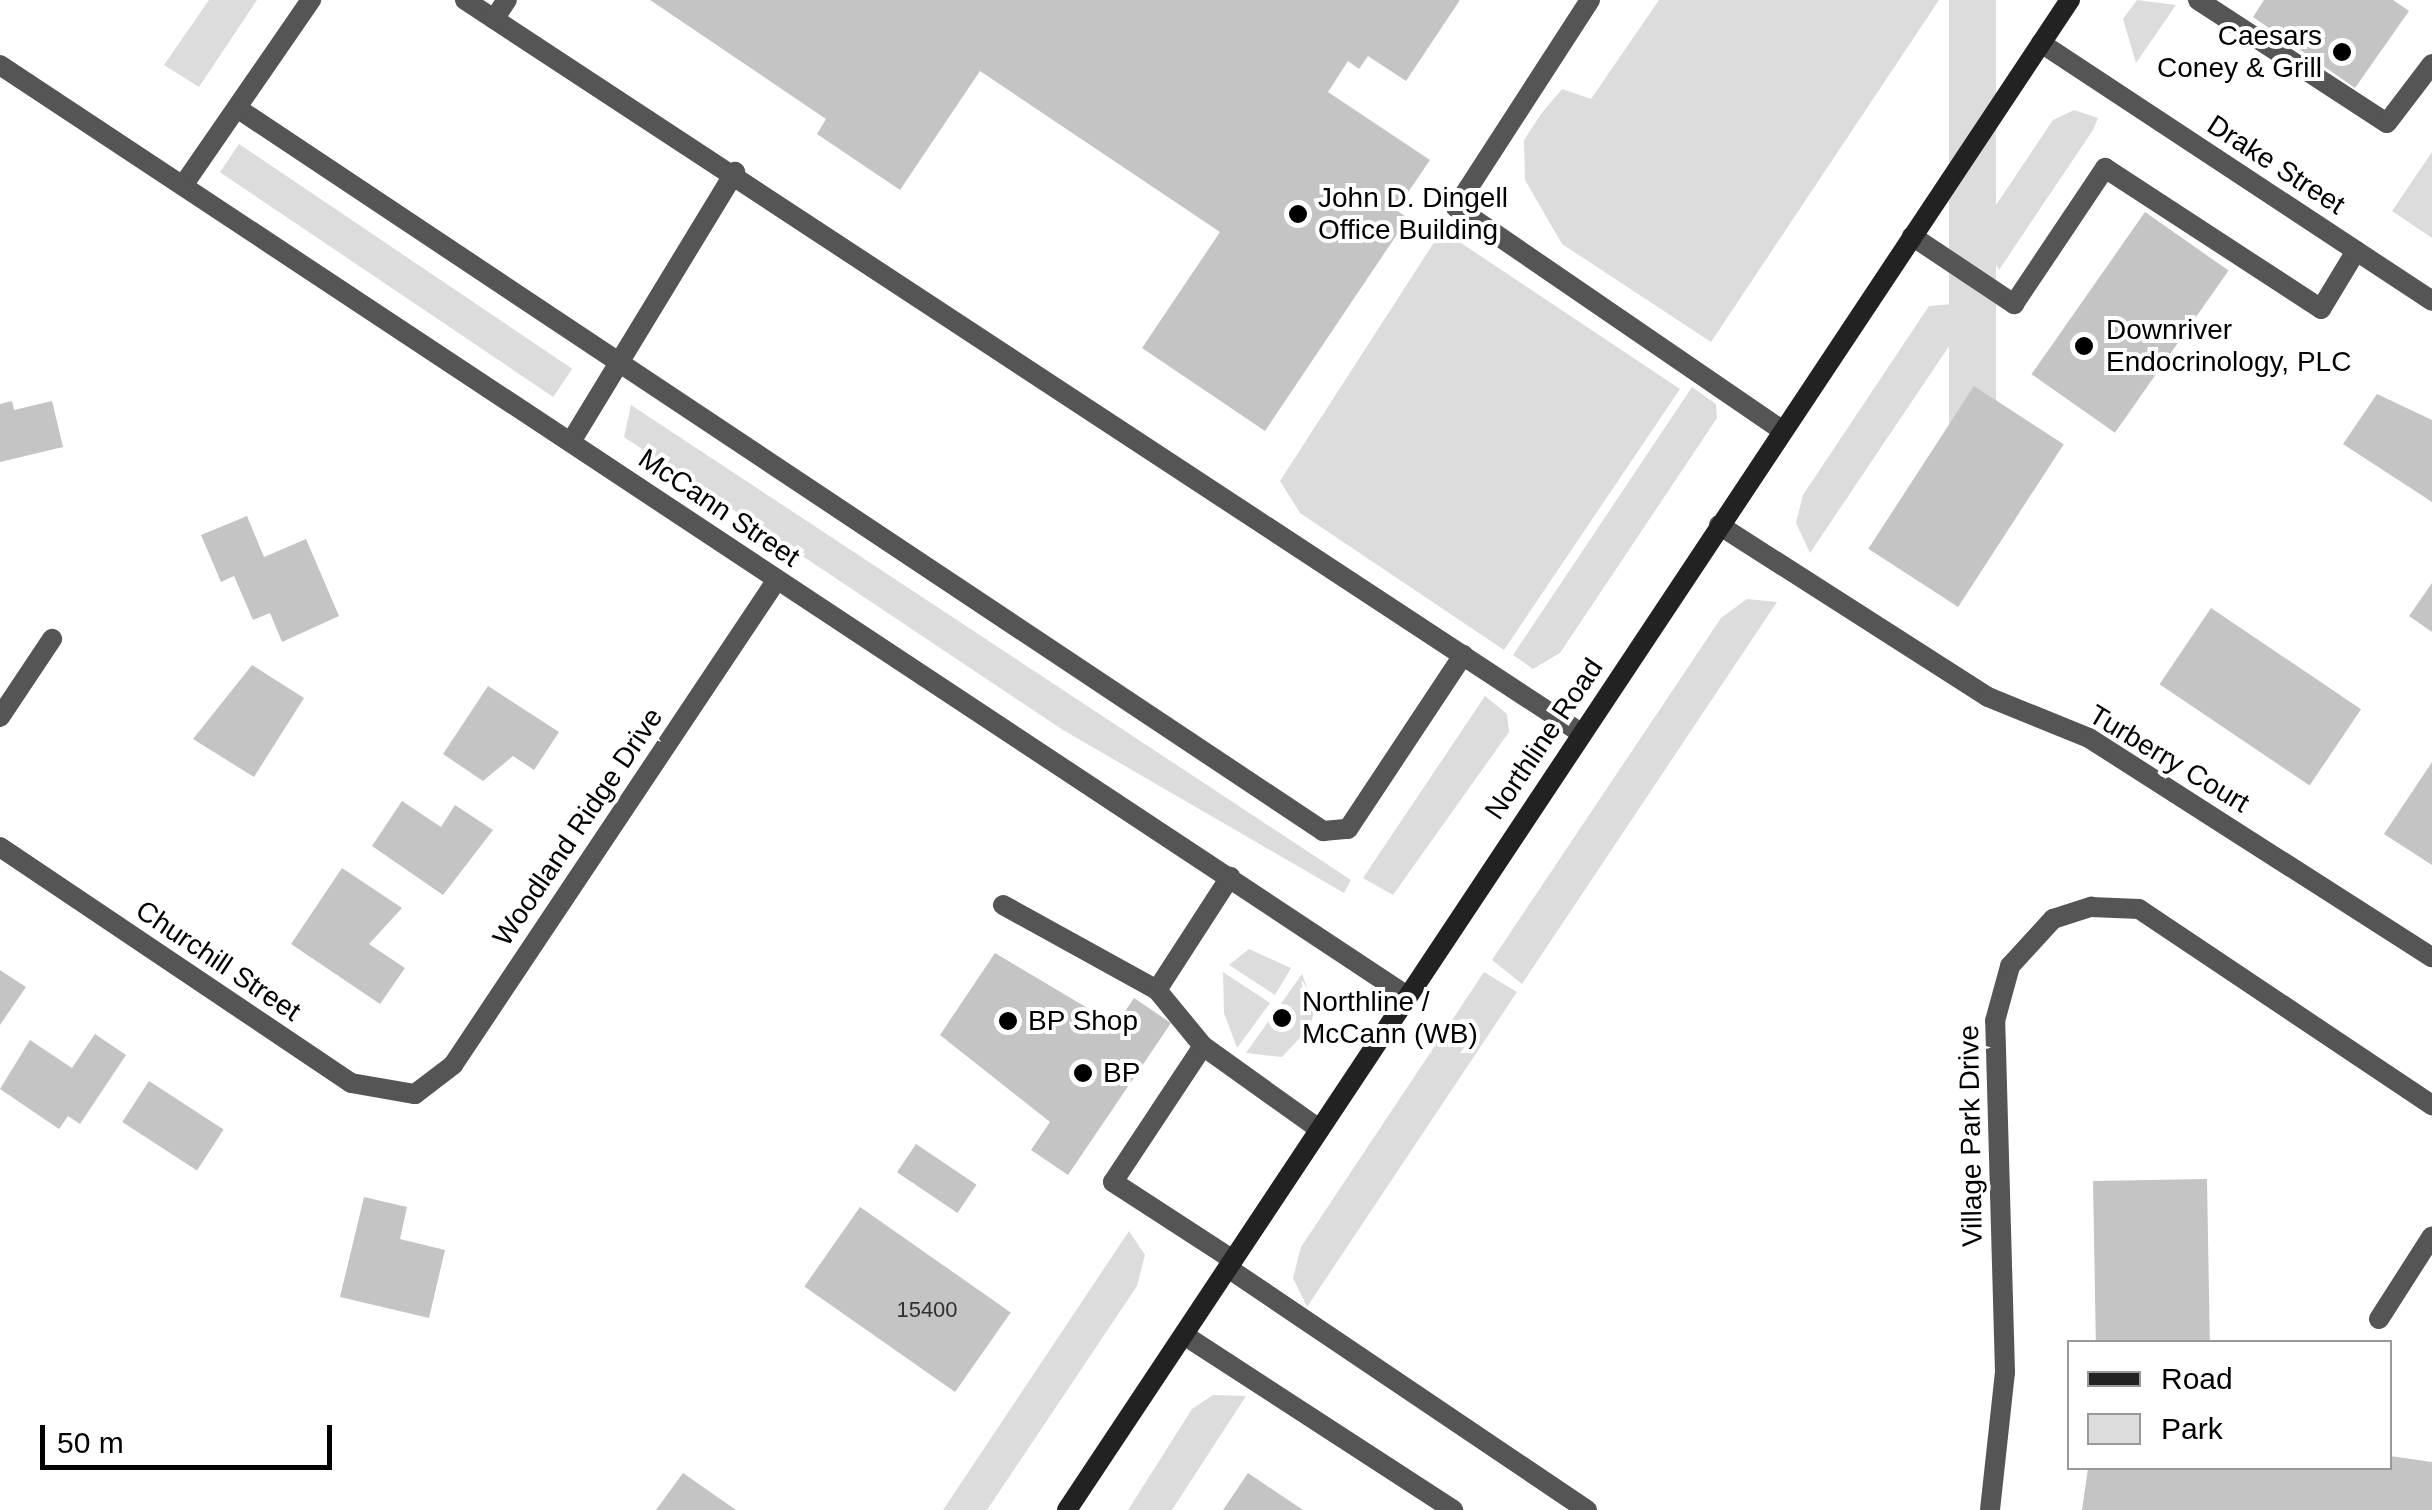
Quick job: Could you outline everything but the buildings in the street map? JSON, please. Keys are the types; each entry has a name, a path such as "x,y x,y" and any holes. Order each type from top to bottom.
{"main road":[{"name":"Northline Road","path":"1067,1510 2070,0"}],"street":[{"path":"184,184 311,0"},
{"path":"464,0 736,172 1581,733"},
{"path":"494,19 507,0"},
{"path":"1590,0 1456,207 1782,430"},
{"path":"2198,0 2386,123 2432,64"},
{"name":"Drake Street","path":"2041,43 2432,300"},
{"name":"McCann Street","path":"0,65 1407,996"},
{"path":"237,108 1323,831 1348,829 1463,654"},
{"path":"1912,236 2014,304 2105,168 2320,309 2356,251"},
{"path":"572,440 736,172"},
{"name":"Turberry Court","path":"1719,525 1988,697 2089,738 2432,957"},
{"name":"Woodland Ridge Drive","path":"415,1094 453,1065 776,581"},
{"path":"0,717 52,639"},
{"name":"Churchill Street","path":"0,847 351,1083 415,1094"},
{"path":"1157,990 1230,877"},
{"path":"1003,906 1157,990 1203,1046 1319,1129"},
{"name":"Village Park Drive","path":"1990,1510 2005,1372 1995,1020 2010,966 2053,919 2092,908 2138,909 2432,1105"},
{"path":"1203,1046 1114,1182 1586,1510"},
{"path":"2378,1319 2432,1236"},
{"path":"1184,1335 1453,1510"}],"green space":[{"path":"209,0 257,0 199,87 164,65"},
{"path":"1659,0 1939,0 1711,342 1562,244 1525,180 1524,140 1541,114 1562,89 1591,99"},
{"path":"1949,0 1996,0 1996,424 1949,424"},
{"path":"2137,0 2176,5 2136,63 2123,19"},
{"path":"2074,110 2098,118 2093,130 1999,270 1978,232 2053,120"},
{"path":"239,144 572,369 553,397 220,172"},
{"path":"2432,152 2432,238 2392,211"},
{"path":"1449,235 1680,389 1504,650 1300,513 1280,481 1433,244"},
{"path":"1953,304 1974,309 1810,553 1796,523 1803,495 1929,306"},
{"path":"1692,387 1716,404 1717,418 1560,653 1533,669 1513,655"},
{"path":"631,405 1351,880 1344,893 1063,730 624,437"},
{"path":"1747,599 1777,602 1522,984 1492,960 1721,618"},
{"path":"1485,696 1507,714 1509,732 1393,895 1363,878"},
{"path":"1249,949 1291,968 1275,995 1229,965"},
{"path":"1223,972 1270,1003 1237,1048 1224,1013"},
{"path":"1484,972 1517,992 1307,1307 1293,1278 1301,1247"},
{"path":"1302,974 1315,1009 1310,1027 1282,1057 1246,1053"},
{"path":"1129,1231 1145,1255 1137,1286 987,1510 943,1510"},
{"path":"1213,1395 1246,1396 1172,1510 1128,1510 1192,1409"}],"place":[{"name":"Caesars Coney & Grill","path":"2342,52"},
{"name":"John D. Dingell Office Building","path":"1298,214"},
{"name":"Downriver Endocrinology, PLC","path":"2084,346"},
{"name":"Northline / McCann (WB)","path":"1282,1018"},
{"name":"BP Shop","path":"1008,1021"},
{"name":"BP","path":"1083,1073"}]}
